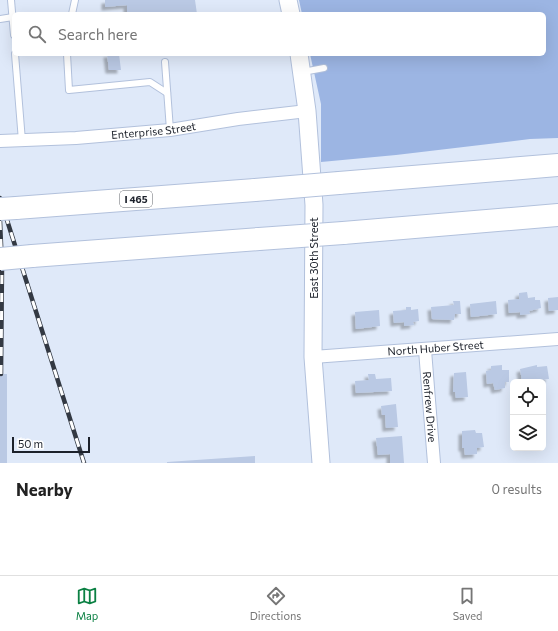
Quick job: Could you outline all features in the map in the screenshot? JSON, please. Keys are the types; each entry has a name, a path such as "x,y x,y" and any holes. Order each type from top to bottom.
{"highway":[{"name":"I 465","path":"8,209 558,165"},
{"path":"0,259 558,215"}],"main road":[{"path":"288,0 291,12"},
{"name":"East 30th Street","path":"298,56 302,72 306,111 314,212 313,357 321,463"}],"street":[{"name":"Enterprise Street","path":"0,141 170,130 238,119 306,111"},
{"name":"North Huber Street","path":"313,357 425,350 558,339"},
{"name":"Renfrew Drive","path":"425,350 434,463"}],"lane":[{"path":"11,0 12,12"},
{"path":"72,12 75,0"},
{"path":"0,19 12,18"},
{"path":"15,56 22,140"},
{"path":"67,56 69,90 150,82 167,93"},
{"path":"165,62 170,130"},
{"path":"302,72 324,68"}],"shaded area":[{"path":"299,0 558,0 558,138 530,139 396,155 321,162 321,104 310,56 546,56 546,12 302,12"}],"building":[{"path":"105,0 195,0 197,12 127,12 127,5 105,7"},
{"path":"107,56 119,56 121,70 109,70"},
{"path":"527,292 528,298 535,297 535,300 540,300 541,308 529,311 530,314 520,315 520,312 509,313 508,300 519,299 519,293"},
{"path":"558,297 558,310 549,311 548,298"},
{"path":"453,301 460,301 461,314 455,314 454,320 432,319 431,307 454,305"},
{"path":"496,301 497,314 471,317 470,304"},
{"path":"406,307 411,307 411,310 418,309 419,321 413,322 414,325 404,326 404,322 394,323 393,311 406,310"},
{"path":"379,310 380,326 356,329 355,312"},
{"path":"502,365 502,370 509,370 509,382 505,382 505,388 495,390 493,383 487,384 486,371 491,370 491,366"},
{"path":"537,365 537,367 547,366 549,379 522,379 520,369"},
{"path":"466,372 468,397 456,398 455,392 453,392 454,373"},
{"path":"0,374 7,374 7,463 0,463"},
{"path":"368,374 375,374 376,379 391,378 392,391 356,393 355,381 369,380"},
{"path":"396,404 398,427 386,428 385,415 382,415 381,406"},
{"path":"475,430 476,433 482,433 484,447 477,448 477,454 465,455 464,448 462,448 462,431"},
{"path":"402,436 404,463 390,463 390,454 378,455 376,438"},
{"path":"255,456 255,463 167,463 167,462"}],"railway":[{"path":"0,198 84,463"},
{"path":"0,221 2,267 1,374"}]}
